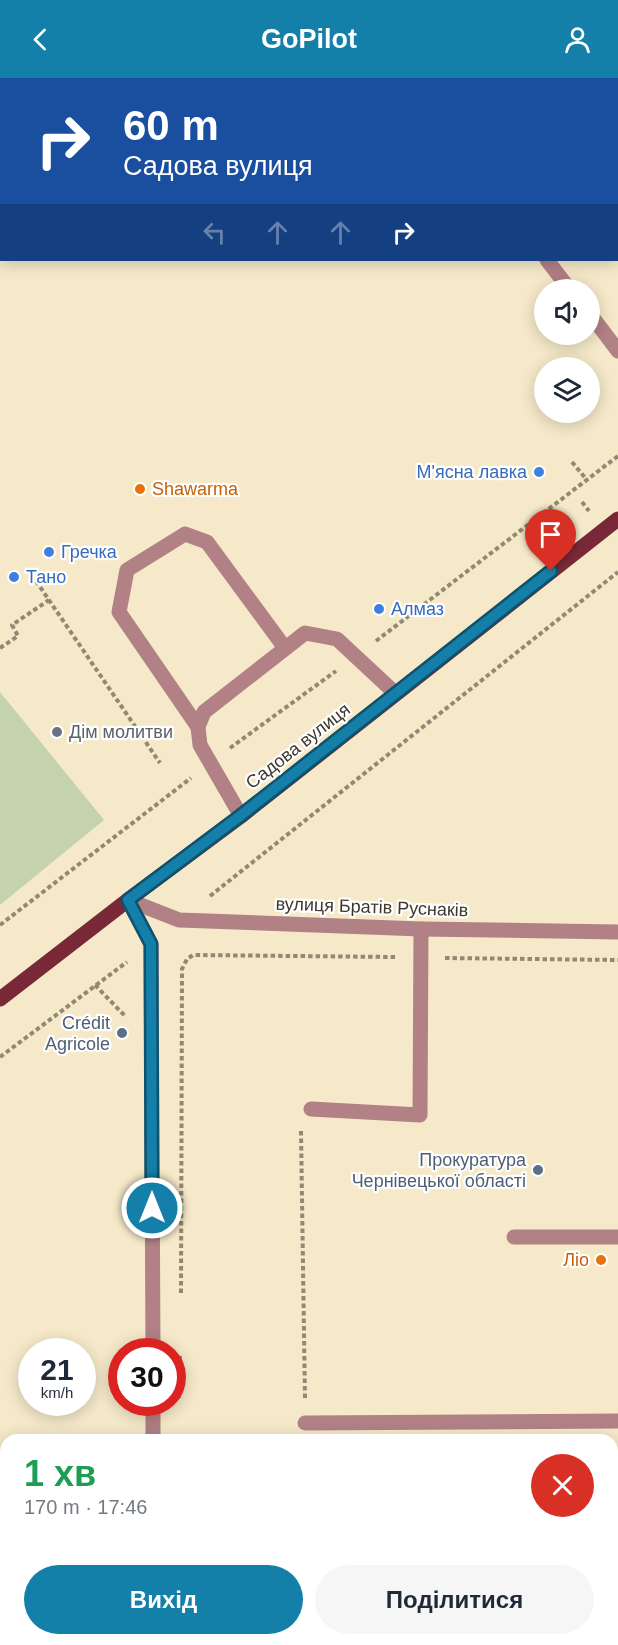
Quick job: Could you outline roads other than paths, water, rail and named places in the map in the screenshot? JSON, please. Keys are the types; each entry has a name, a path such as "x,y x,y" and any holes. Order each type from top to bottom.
{"main road":[{"name":"Садова вулиця","path":"0,999 240,816 618,519"}],"street":[{"path":"548,261 562,279"},
{"path":"600,327 618,351"},
{"path":"198,727 119,612 127,570 185,534 207,542 285,648"},
{"path":"240,816 200,745 198,727 204,712 305,633 338,639 395,693"},
{"path":"128,900 151,944 153,1338"},
{"name":"вулиця Братів Руснаків","path":"128,900 179,920 421,929 618,932"},
{"path":"311,1109 420,1115 421,929"},
{"path":"514,1237 618,1237"},
{"path":"153,1416 153,1434"},
{"path":"305,1423 618,1421"}],"place":[{"name":"М'ясна лавка","path":"539,472"},
{"name":"Shawarma","path":"140,489"},
{"name":"Гречка","path":"49,552"},
{"name":"Тано","path":"14,577"},
{"name":"Алмаз","path":"379,609"},
{"name":"Дім молитви","path":"57,732"},
{"name":"Crédit Agricole","path":"122,1033"},
{"name":"Прокуратура Чернівецької області","path":"538,1170"},
{"name":"Ліо","path":"601,1260"}]}
